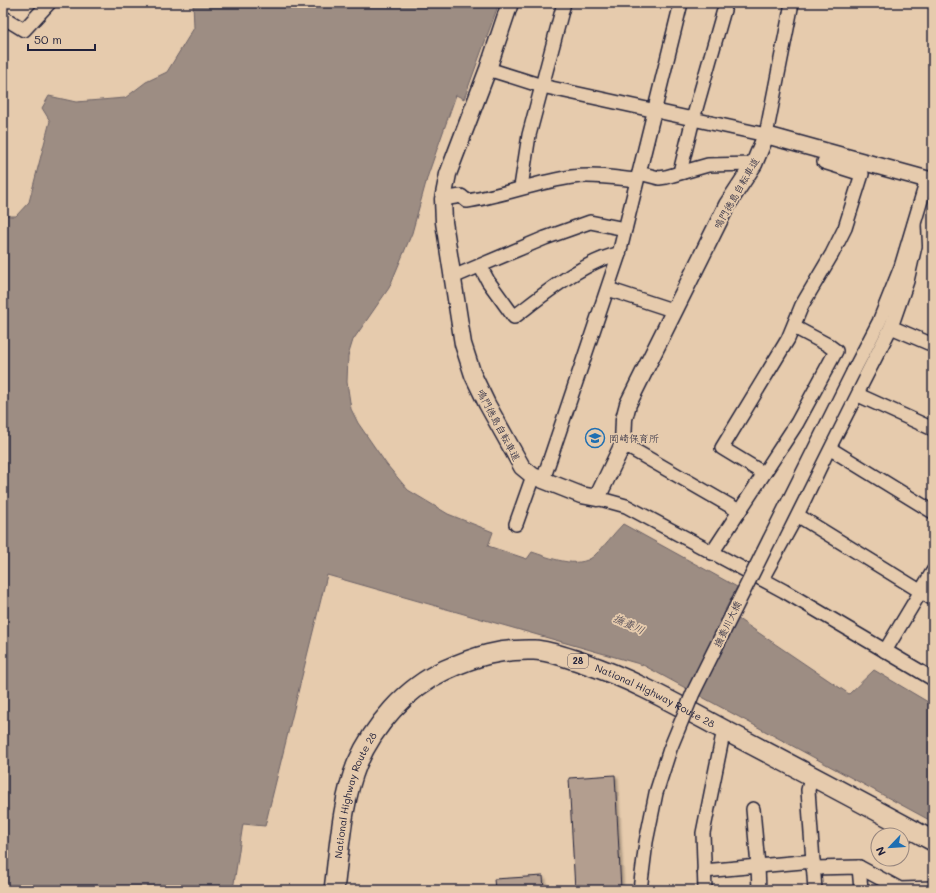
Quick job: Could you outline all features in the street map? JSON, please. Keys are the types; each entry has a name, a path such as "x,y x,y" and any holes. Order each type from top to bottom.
{"highway":[{"name":"National Highway Route 28","path":"334,890 347,798 357,765 379,724 412,691 434,675 473,657 505,651 536,650 563,656 606,671 657,694 812,775 933,842"}],"main road":[{"name":"鳴門徳島自転車道","path":"510,3 488,70 448,174 443,199 444,222 463,344 473,375 494,417 522,466 538,478 581,495 597,498 623,444 624,420 628,404 727,205 754,164 766,135"},
{"path":"766,135 930,180"}],"street":[{"path":"3,21 6,19 24,30 49,3"},
{"path":"521,187 529,135 564,3"},
{"path":"516,524 538,478 608,289 619,254 682,3"},
{"path":"683,172 681,168 693,119 726,3"},
{"path":"488,70 542,86 766,135 792,3"},
{"path":"763,473 722,448 794,327 802,305 832,254 845,228 862,174 824,162"},
{"path":"443,199 461,196 467,201 480,199 521,187 573,177 659,178 708,165 754,164"},
{"name":"撫養川大橋","path":"640,890 646,842 656,793 693,693 878,322 901,267 930,180"},
{"path":"453,277 545,238 590,222 625,229"},
{"path":"762,579 797,515 856,394 891,327 907,282 915,246 914,225"},
{"path":"480,266 488,281 514,317 555,286 578,272 607,256 619,254"},
{"path":"608,289 675,310"},
{"path":"712,553 797,423 836,351 828,345 794,327"},
{"path":"891,327 933,345"},
{"path":"856,394 933,429"},
{"path":"623,444 739,511"},
{"path":"829,448 933,512"},
{"path":"597,498 626,506 762,579 933,678"},
{"path":"797,515 933,599"},
{"path":"885,651 933,571"},
{"path":"705,890 703,833 722,739 727,731"},
{"path":"812,775 808,790 815,890"},
{"path":"752,809 759,890"},
{"path":"704,871 758,866 813,865 859,867 900,889 933,888"},
{"path":"859,867 860,890"}],"water":[{"name":"撫養川","path":"193,3 499,3 464,99 456,95 428,175 412,233 389,288 353,340 348,356 347,382 351,409 358,423 387,465 408,490 448,514 493,532 488,546 527,559 532,552 563,561 580,562 594,556 623,524 737,587 725,610 849,694 874,670 933,705 933,822 643,665 327,575 265,826 243,824 233,890 3,890 3,214 16,216 29,202 50,121 42,108 49,96 76,102 125,98 146,82 167,72 194,28"}],"building":[{"path":"615,775 621,890 575,890 569,778"},
{"path":"543,876 544,890 495,890 494,879"}],"place":[{"name":"岡崎保育所","path":"595,438"}]}
